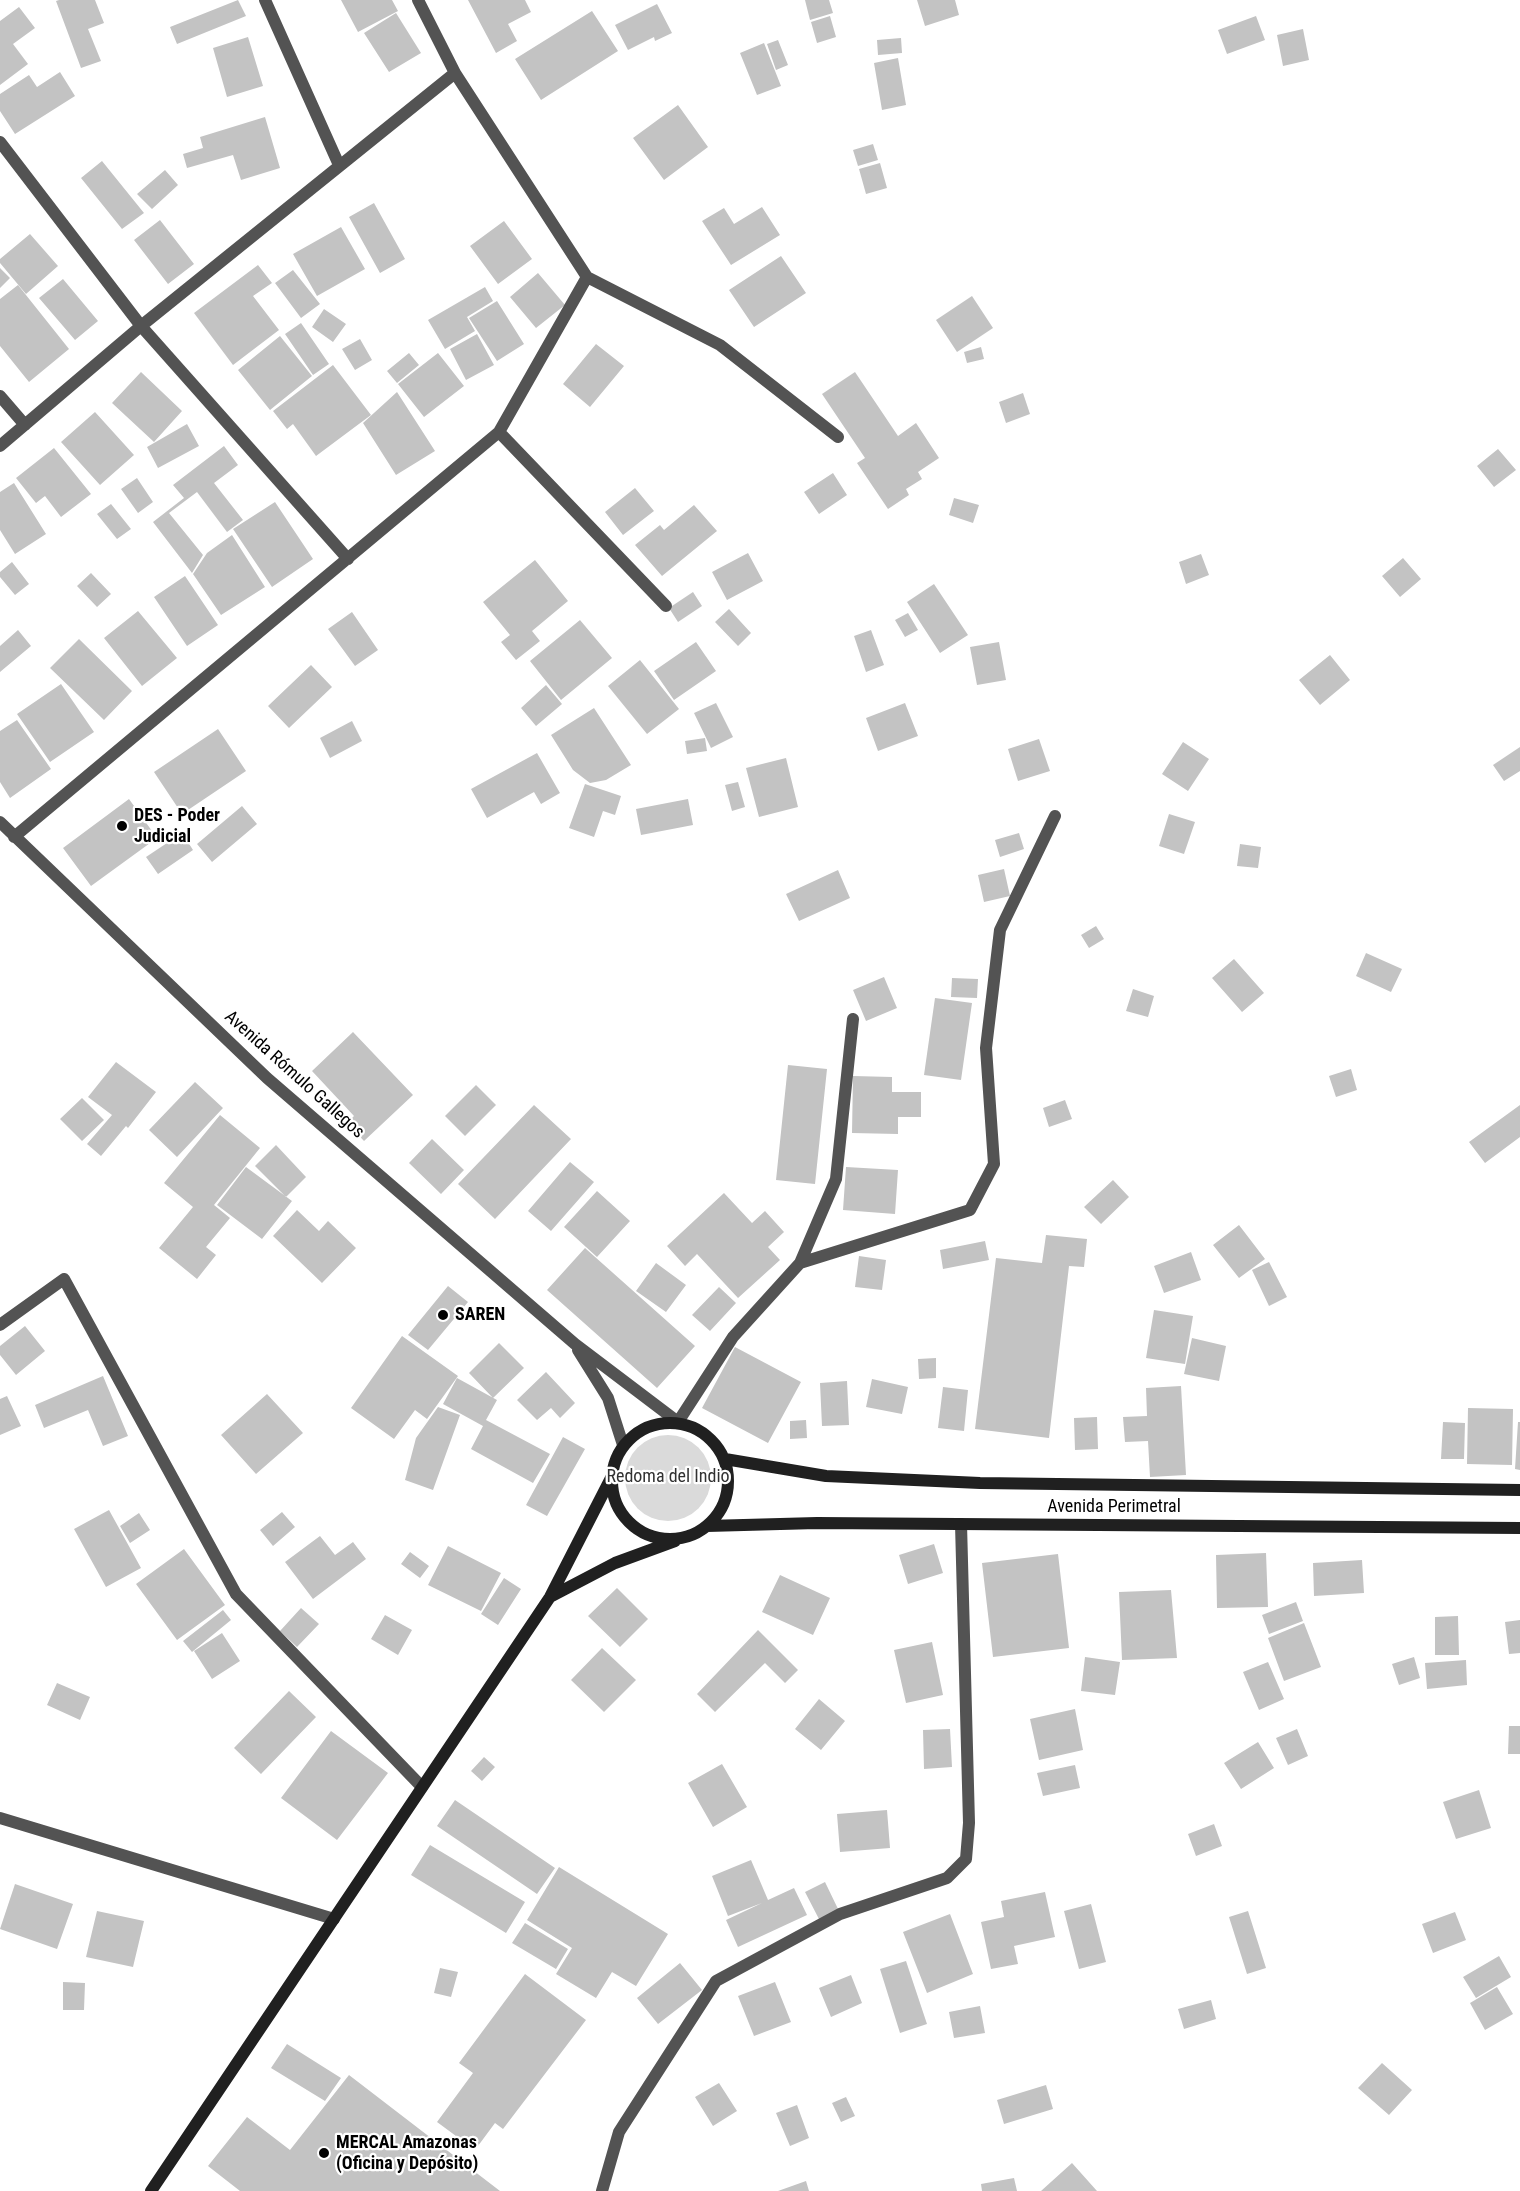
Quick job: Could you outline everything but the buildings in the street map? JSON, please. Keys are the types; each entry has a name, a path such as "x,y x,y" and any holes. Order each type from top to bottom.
{"main road":[{"path":"550,1597 615,1563 688,1536 707,1526 722,1507 729,1483 725,1459 706,1434 678,1422 648,1426 623,1445 615,1460 612,1476 613,1495 634,1527 650,1535 670,1539 688,1536"},
{"name":"Avenida Perimetral","path":"725,1459 826,1476 980,1483 1520,1490"},
{"path":"151,2191 550,1597 612,1476"},
{"name":"Avenida Perimetral","path":"707,1526 817,1522 1520,1528"}],"street":[{"path":"265,0 339,165"},
{"path":"418,0 455,73 587,277 720,345 838,437"},
{"path":"0,446 141,326 455,73"},
{"path":"0,142 141,326 348,559"},
{"path":"14,837 499,432 587,277"},
{"path":"0,396 25,425"},
{"path":"499,432 666,606"},
{"path":"800,1263 970,1210 994,1164 987,1048 1000,930 1055,816"},
{"name":"Avenida Rómulo Gallegos","path":"0,822 267,1078 574,1344 678,1422"},
{"path":"678,1422 733,1337 800,1263 836,1179 854,1019"},
{"path":"0,1325 64,1279 236,1594 422,1787"},
{"name":"Avenida Rómulo Gallegos","path":"574,1344 608,1398 623,1445"},
{"path":"603,2191 619,2132 716,1981 840,1914 947,1878 966,1859 969,1823 961,1524"},
{"path":"0,1818 334,1918"}],"green space":[{"name":"Redoma del Indio","path":"660,1435 676,1435 699,1447 708,1461 711,1478 708,1495 699,1509 676,1521 660,1521 644,1514 632,1502 625,1486 625,1470 632,1454 644,1442"}],"place":[{"name":"DES - Poder Judicial","path":"122,826"},
{"name":"SAREN","path":"443,1315"},
{"name":"MERCAL Amazonas (Oficina y Depósito)","path":"324,2153"}]}
